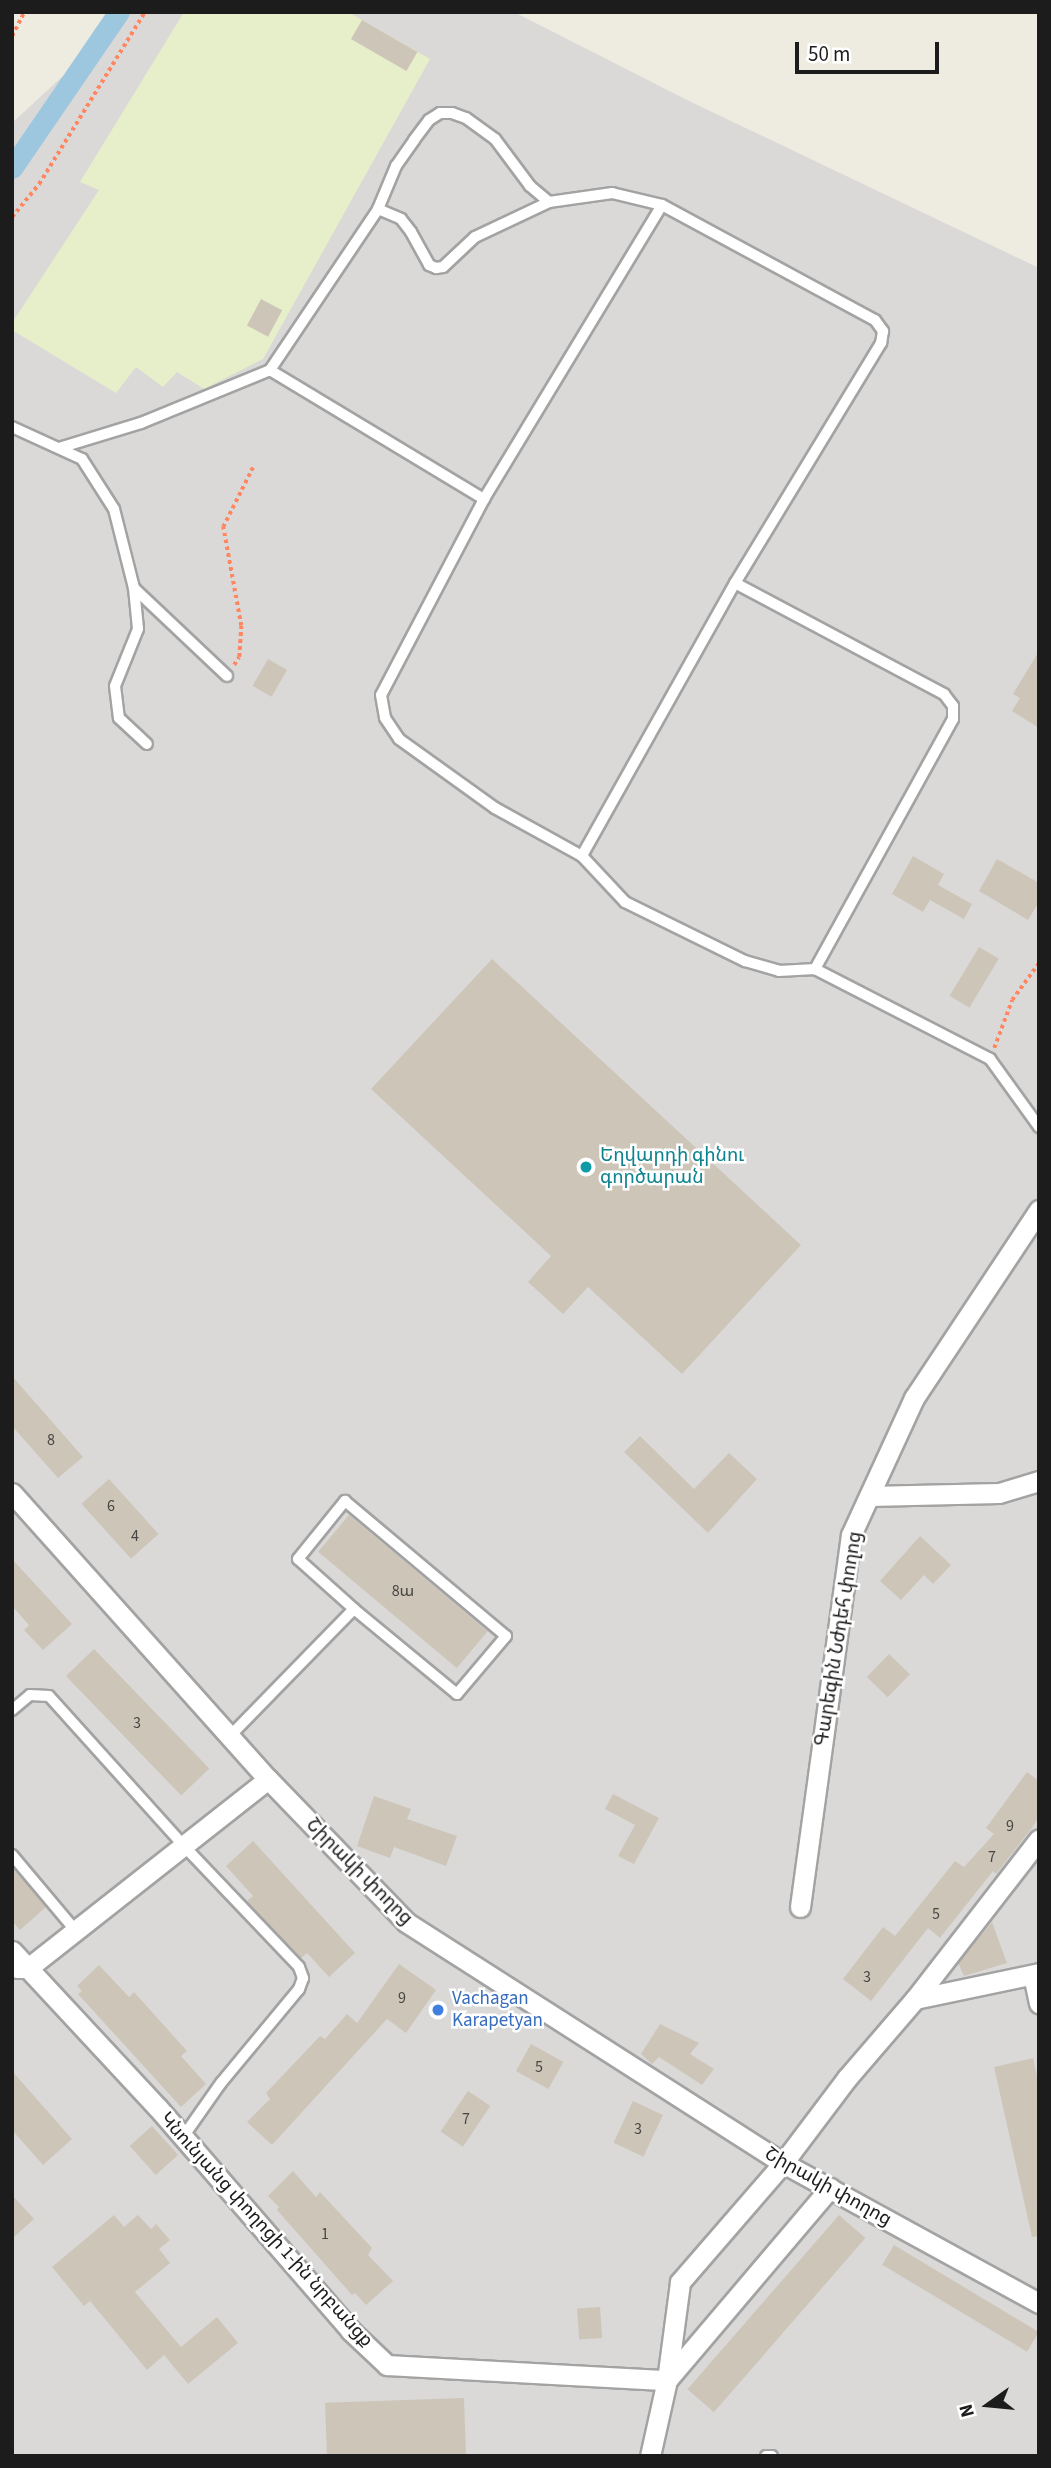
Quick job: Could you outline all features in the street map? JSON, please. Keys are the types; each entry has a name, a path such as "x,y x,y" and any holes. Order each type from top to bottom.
{"street":[{"name":"Գարեգին Նժդեհ փողոց","path":"800,1907 851,1535 914,1398 1039,1210"},
{"path":"869,1496 999,1493 1039,1482"},
{"name":"Շիրակի փողոց","path":"12,1493 268,1779 406,1922 783,2163 1039,2304"},
{"path":"20,1968 75,1930 268,1779"},
{"path":"650,2456 667,2380 680,2282 783,2163 846,2078 915,1999 1039,1839"},
{"name":"Կնունյանց փողոցի 1-ին նրբանցք","path":"12,1951 20,1968 183,2137 350,2330 387,2365 667,2380"},
{"path":"915,1999 1036,1974 1039,2003"},
{"path":"667,2380 830,2188"}],"lane":[{"path":"59,448 141,423 270,370 378,209 396,166 429,120 440,113 466,118 495,139 530,186 549,202"},
{"path":"378,209 401,219 429,265 436,268 443,267 475,237 549,202 612,193 662,205 875,320 883,331 881,343 735,583 582,856"},
{"path":"662,205 484,499 381,695 385,718 400,739 495,808 582,856 625,902 745,961 779,971 815,969 990,1059 1039,1127"},
{"path":"270,370 484,499"},
{"path":"12,426 82,459 114,509 134,588 138,629 115,686 120,718 147,744"},
{"path":"735,583 944,694 953,706 953,719 815,969"},
{"path":"134,588 227,676"},
{"path":"345,1501 506,1636 457,1693 354,1609 298,1559 345,1501"},
{"path":"230,1736 354,1609"},
{"path":"12,1710 30,1695 48,1696 183,1845 299,1966 303,1978 299,1989 220,2083 183,2137"},
{"path":"12,1855 75,1930"},
{"path":"766,2456 772,2456"}],"path":[{"path":"12,36 24,12"},
{"path":"12,217 39,184 145,12"},
{"path":"227,676 239,657 241,626 223,527 254,466"},
{"path":"990,1059 1012,1000 1039,962"}],"shaded area":[{"path":"132,12 514,12 689,101 1039,268 1039,2456 12,2456 12,123"}],"green space":[{"path":"184,12 348,12 430,59 263,359 204,389 177,372 163,387 136,367 116,393 12,330 12,323 99,190 80,182"}],"building":[{"path":"362,20 417,52 406,71 351,39"},
{"path":"261,299 282,310 268,337 247,325"},
{"path":"1039,651 1039,728 1012,711 1020,698 1013,694"},
{"path":"268,659 287,670 272,697 253,686"},
{"path":"913,856 944,874 938,885 972,904 964,919 930,900 923,912 892,894"},
{"path":"997,859 1039,883 1039,902 1028,920 979,891"},
{"path":"979,947 999,959 969,1008 950,996"},
{"name":"Եղվարդի գինու գործարան","path":"492,959 801,1245 682,1374 588,1287 563,1314 528,1282 551,1256 371,1089"},
{"path":"12,1376 83,1457 58,1478 12,1426"},
{"path":"640,1436 694,1489 729,1453 757,1479 708,1533 624,1452"},
{"path":"109,1479 159,1534 131,1559 82,1504"},
{"path":"349,1515 488,1631 457,1668 318,1552"},
{"path":"920,1536 951,1565 933,1584 924,1575 901,1600 880,1581"},
{"path":"12,1559 72,1624 43,1650 24,1630 29,1625 12,1606"},
{"path":"94,1649 209,1768 181,1796 66,1676"},
{"path":"889,1654 910,1674 888,1697 867,1677"},
{"path":"1027,1772 1039,1781 1039,1816 1034,1825 996,1874 993,1871 940,1938 928,1928 871,2001 843,1979 883,1927 895,1936 955,1861 964,1867 994,1834 986,1828"},
{"path":"613,1794 659,1818 634,1864 618,1856 635,1825 605,1809"},
{"path":"374,1796 411,1809 407,1819 457,1836 446,1866 394,1847 390,1858 357,1846"},
{"path":"253,1841 355,1953 329,1977 307,1953 301,1958 264,1920 247,1901 253,1896 226,1866"},
{"path":"12,1867 46,1907 20,1930 12,1921"},
{"path":"992,1922 1007,1963 964,1976 958,1963"},
{"path":"399,1964 436,1990 406,2033 387,2019 272,2145 247,2122 270,2099 266,2093 320,2036 325,2039 347,2014 357,2023"},
{"path":"99,1965 129,1997 134,1992 187,2051 181,2056 206,2084 181,2107 78,1994 82,1991 77,1986"},
{"path":"660,2024 699,2043 690,2054 714,2069 702,2085 659,2057 652,2064 641,2054"},
{"path":"531,2044 563,2062 548,2089 516,2071"},
{"path":"1033,2058 1039,2085 1039,2236 1032,2237 994,2067"},
{"path":"12,2071 72,2139 43,2165 12,2130"},
{"path":"468,2091 490,2106 463,2147 441,2132"},
{"path":"633,2101 663,2115 643,2157 614,2143"},
{"path":"152,2126 178,2155 156,2175 130,2146"},
{"path":"293,2171 316,2197 320,2192 372,2248 368,2255 393,2281 366,2305 355,2293 352,2295 277,2210 279,2207 268,2196"},
{"path":"12,2195 34,2219 12,2239"},
{"path":"114,2215 124,2227 138,2215 151,2229 156,2224 170,2240 159,2249 170,2263 135,2292 181,2347 217,2317 238,2343 188,2384 164,2355 147,2370 90,2301 84,2306 52,2267"},
{"path":"839,2215 865,2238 714,2412 687,2389"},
{"path":"894,2245 1039,2332 1027,2352 882,2265"},
{"path":"600,2307 602,2338 579,2340 577,2309"},
{"path":"464,2398 466,2456 327,2456 325,2403"}],"waterway":[{"path":"12,168 119,12"}],"place":[{"name":"Եղվարդի գինու գործարան","path":"586,1167"},
{"name":"Vachagan Karapetyan","path":"438,2010"}]}
